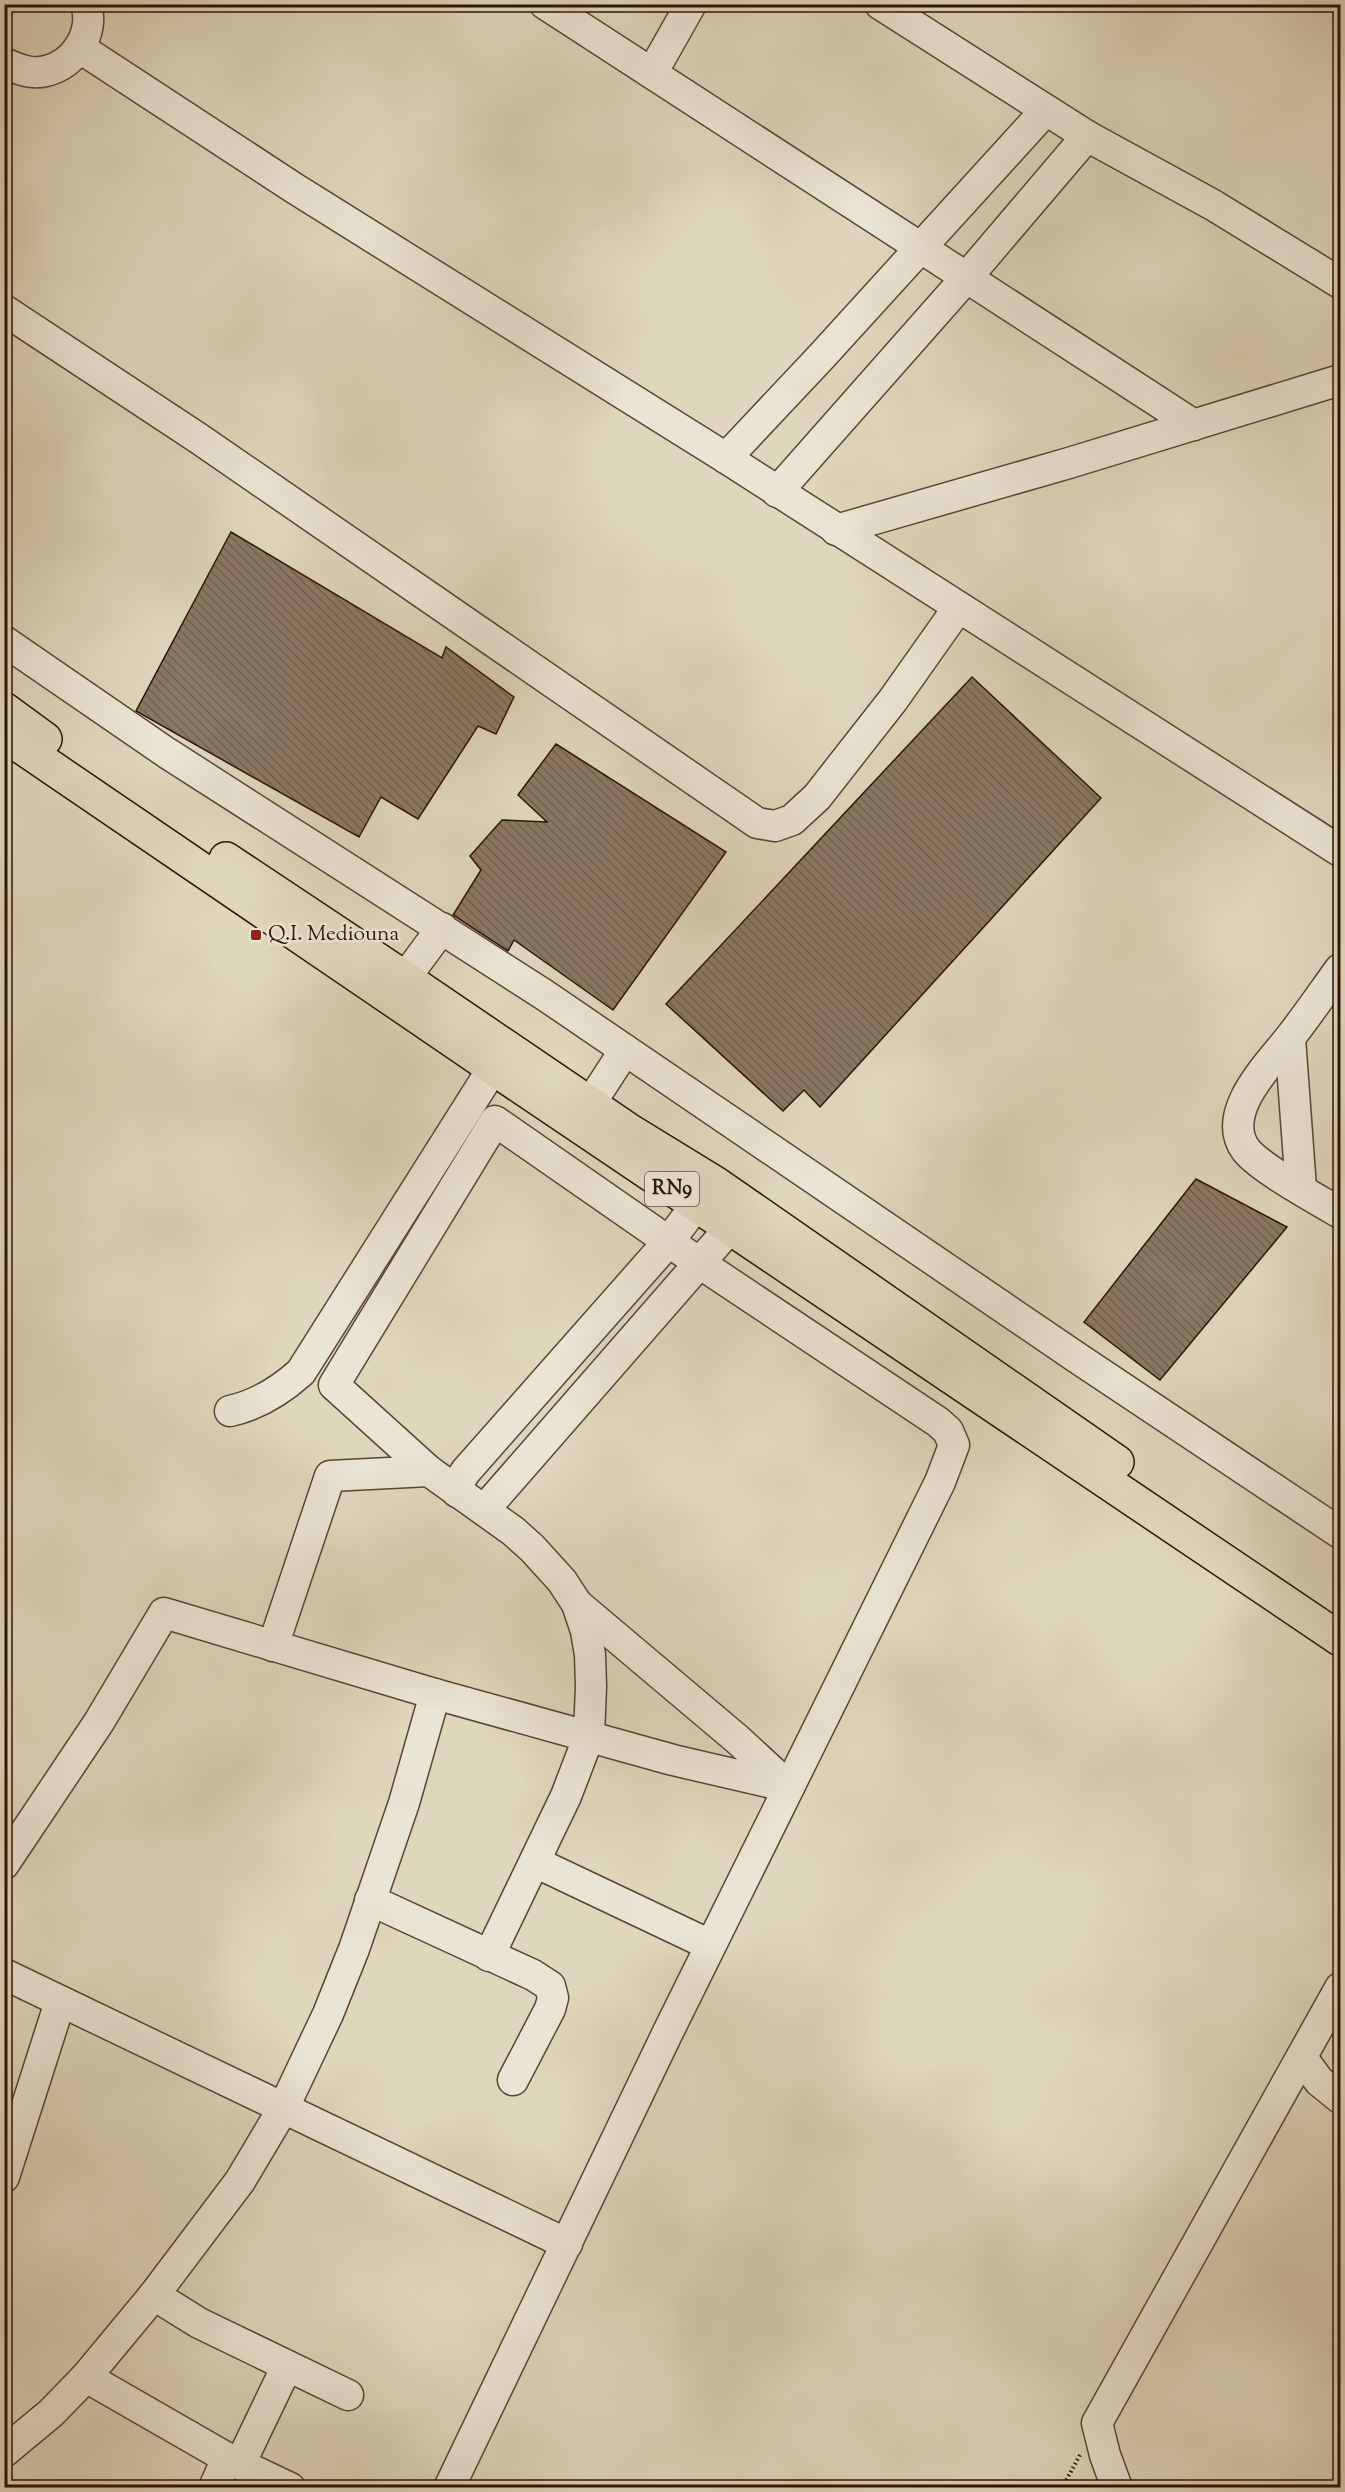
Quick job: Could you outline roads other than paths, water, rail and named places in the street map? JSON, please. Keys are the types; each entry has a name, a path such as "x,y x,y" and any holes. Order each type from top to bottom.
{"highway":[{"name":"RN9","path":"4,710 590,1104 715,1183 1203,1521 1341,1612"},
{"name":"RN9","path":"4,735 1341,1640"}],"street":[{"path":"5,63 24,72 46,71 65,63 80,48 87,30 86,4"},
{"path":"544,4 1194,425"},
{"path":"652,73 691,4"},
{"path":"880,4 1087,136 1213,206 1341,283"},
{"path":"80,48 294,188 726,458 1341,851"},
{"path":"726,458 1046,110"},
{"path":"777,492 967,277 1087,136"},
{"path":"4,310 198,438 757,823 775,825 792,820 817,797 893,700 958,608"},
{"path":"836,530 1341,380"},
{"path":"4,641 167,753 442,928 625,1050 1076,1358 1341,1533"},
{"path":"405,978 442,928"},
{"path":"1341,969 1268,1064 1248,1093 1240,1115 1240,1134 1246,1149 1255,1158 1341,1213"},
{"path":"1290,1038 1301,1188"},
{"path":"590,1104 625,1050"},
{"path":"230,1411 256,1404 301,1372 493,1068"},
{"path":"449,2487 710,1946 789,1787 940,1482 951,1459 954,1441 948,1431 938,1422 698,1262 495,1120 334,1385 429,1471 532,1548 562,1581 577,1604 737,1738 789,1787"},
{"path":"457,1492 458,1484 466,1472 669,1240 696,1205"},
{"path":"484,1510 730,1228"},
{"path":"572,1352 601,1378"},
{"path":"273,1646 330,1476 429,1471"},
{"path":"489,1956 566,1796 589,1736 590,1655 577,1604"},
{"path":"4,1864 99,1722 164,1613 435,1694 673,1760 789,1787"},
{"path":"4,2452 51,2413 86,2377 154,2295 240,2181 284,2107 328,2014 354,1949 404,1803 435,1694"},
{"path":"535,1862 710,1946"},
{"path":"370,1900 533,1975 545,1982 552,1990 553,1998 550,2009 513,2080"},
{"path":"4,1974 567,2244"},
{"path":"1118,2487 1105,2455 1097,2423 1341,1988"},
{"path":"4,2177 60,2002"},
{"path":"1303,2059 1319,2081 1341,2098"},
{"path":"154,2295 199,2324 348,2395"},
{"path":"214,2487 234,2461 287,2366"},
{"path":"86,2377 234,2461 290,2487"}],"place":[{"name":"Q.I. Mediouna","path":"256,935"}]}
